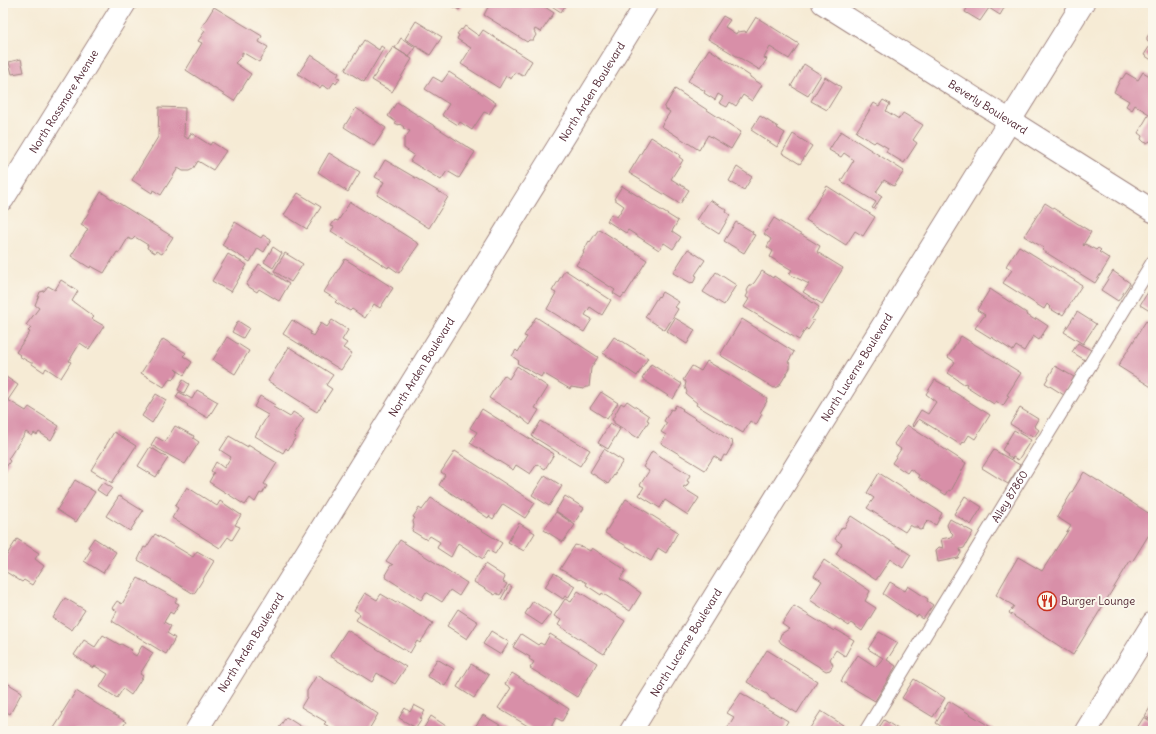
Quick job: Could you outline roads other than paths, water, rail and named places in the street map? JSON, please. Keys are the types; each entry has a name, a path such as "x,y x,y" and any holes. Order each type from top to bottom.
{"street":[{"name":"North Rossmore Avenue","path":"3,199 125,3"},
{"name":"North Arden Boulevard","path":"196,731 647,3"},
{"name":"Beverly Boulevard","path":"823,3 1153,211"},
{"name":"North Lucerne Boulevard","path":"631,731 1083,3"},
{"path":"1086,731 1149,637"}],"lane":[{"name":"Alley 87860","path":"866,731 1153,262"}],"place":[{"name":"Burger Lounge","path":"1047,601"}]}
